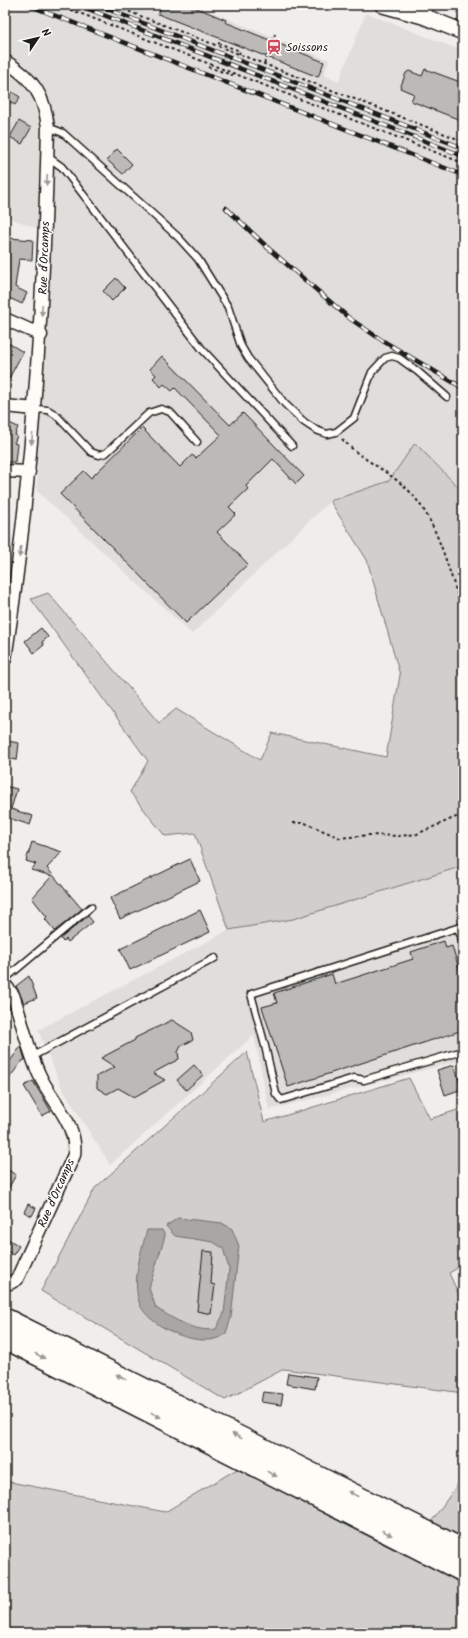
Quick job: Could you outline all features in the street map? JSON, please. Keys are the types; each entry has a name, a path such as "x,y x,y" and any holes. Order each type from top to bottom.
{"highway":[{"path":"5,1319 463,1550"},
{"path":"5,1338 463,1571"}],"street":[{"path":"383,5 425,11 463,31"},
{"name":"Rue d'Orcamps","path":"5,61 18,69 37,89 47,111 48,127 41,335 22,537 7,627 5,659"},
{"path":"5,319 41,335"},
{"path":"5,406 35,409"},
{"path":"5,471 29,472"},
{"name":"Rue d'Orcamps","path":"5,985 13,995 39,1074 69,1125 74,1138 75,1148 74,1155 17,1279 10,1283 5,1283"}],"lane":[{"path":"48,127 64,133 178,237 198,260 228,306 241,346 265,381 304,422 316,430 327,434 336,432 354,418 372,372 385,358 392,356 399,358 417,371 447,398"},
{"path":"48,157 62,167 202,349 292,446"},
{"path":"35,409 48,410 56,415 91,452 98,455 106,452 149,412 161,408 170,412 197,442"},
{"path":"5,979 91,906"},
{"path":"463,943 461,927 251,994 276,1094 282,1100 354,1078 364,1080 463,1052"},
{"path":"33,1056 215,958"}],"path":[{"path":"59,5 463,163"},
{"path":"112,5 463,141"},
{"path":"264,64 275,34"},
{"path":"218,42 240,51 239,54"},
{"path":"208,67 232,75 233,72"},
{"path":"336,432 346,443 405,487 422,507 434,529 459,599 463,604"},
{"path":"293,823 306,823 340,838 369,835 399,836 417,834 463,814"}],"shaded area":[{"path":"5,5 136,5 194,29 206,9 329,60 324,75 339,81 366,13 463,51 463,484 423,507 361,491 330,501 192,634 37,491 41,230 5,216"},
{"path":"415,443 463,492 463,866 293,919 229,930 195,833 165,836 130,792 148,761 31,599 48,593 159,723 176,709 260,760 272,733 386,757 400,675 367,560 330,501 389,481"},
{"path":"463,866 463,1060 269,1110 254,1035 110,1165 62,1088 38,1030 229,930 293,919"},
{"path":"247,1052 264,1122 409,1078 430,1119 463,1108 463,1265 449,1273 463,1304 463,1393 284,1369 225,1400 41,1291 95,1188"},
{"path":"178,1218 222,1223 232,1229 239,1246 231,1318 226,1333 217,1338 205,1340 192,1339 164,1328 144,1311 139,1302 136,1284 138,1265 147,1230 162,1230 165,1236 149,1288 156,1308 185,1324 208,1330 216,1329 224,1313 229,1269 223,1248 213,1242 175,1236 166,1226"},
{"path":"237,1469 407,1556 463,1477 463,1633 5,1633 5,1481 165,1512"}],"building":[{"name":"Soissons","path":"162,5 190,5 226,20 225,22 324,62 318,77 158,14"},
{"path":"425,69 463,83 463,121 411,101 414,94 400,88 406,73 409,71 422,76"},
{"path":"9,90 20,97 15,105 5,99 5,95"},
{"path":"19,121 31,128 22,144 10,137"},
{"path":"117,149 132,164 123,174 107,160"},
{"path":"9,238 33,240 32,260 19,259 15,287 27,293 22,304 5,296 5,248 8,248"},
{"path":"116,278 125,288 112,301 103,291"},
{"path":"5,341 23,352 5,386"},
{"path":"162,356 230,425 243,413 304,476 296,484 273,459 246,486 248,489 229,507 236,514 217,532 248,564 186,623 60,494 84,471 91,478 142,428 180,467 192,455 196,458 221,435 175,388 172,391 164,384 161,387 153,378 156,375 150,369"},
{"path":"5,421 18,427 15,435 17,436 14,443 17,444 15,462 5,462"},
{"path":"41,628 48,637 42,642 44,645 34,653 25,641"},
{"path":"7,741 19,743 17,760 5,758"},
{"path":"5,786 17,789 11,809 33,816 30,825 9,818 8,822 5,822"},
{"path":"32,842 62,852 47,868 82,909 55,931 45,919 47,917 32,898 52,876 31,870 36,864 26,861"},
{"path":"190,859 200,881 120,919 110,898"},
{"path":"200,910 210,932 130,970 120,949"},
{"path":"88,916 93,922 68,942 66,939 63,942 61,938"},
{"path":"444,941 446,948 452,946 463,981 463,1030 288,1087 262,1007 277,1003 274,993 332,974 335,984 413,959 411,952"},
{"path":"29,976 37,998 24,1003 16,986"},
{"path":"172,1020 191,1032 193,1040 181,1046 178,1052 179,1059 153,1073 165,1080 134,1097 118,1088 107,1094 97,1088 97,1076 115,1067 101,1058 135,1040 135,1038"},
{"path":"21,1046 25,1060 22,1061 10,1077 5,1073 5,1068"},
{"path":"194,1065 203,1075 186,1090 177,1080"},
{"path":"454,1065 462,1089 445,1095 437,1070"},
{"path":"33,1081 51,1111 42,1116 24,1086"},
{"path":"5,1168 16,1175 5,1194"},
{"path":"28,1204 36,1208 32,1216 24,1212"},
{"path":"5,1237 19,1246 13,1255 5,1250"},
{"path":"203,1251 213,1252 211,1284 215,1285 211,1314 197,1311"},
{"path":"288,1373 317,1377 315,1389 286,1384"},
{"path":"263,1392 283,1394 281,1405 261,1402"}],"railway":[{"path":"28,5 463,175"},
{"path":"78,5 463,156"},
{"path":"97,5 463,148"},
{"path":"226,208 268,248 349,318 383,341 463,388"}],"place":[{"name":"Soissons","path":"274,47"}]}
